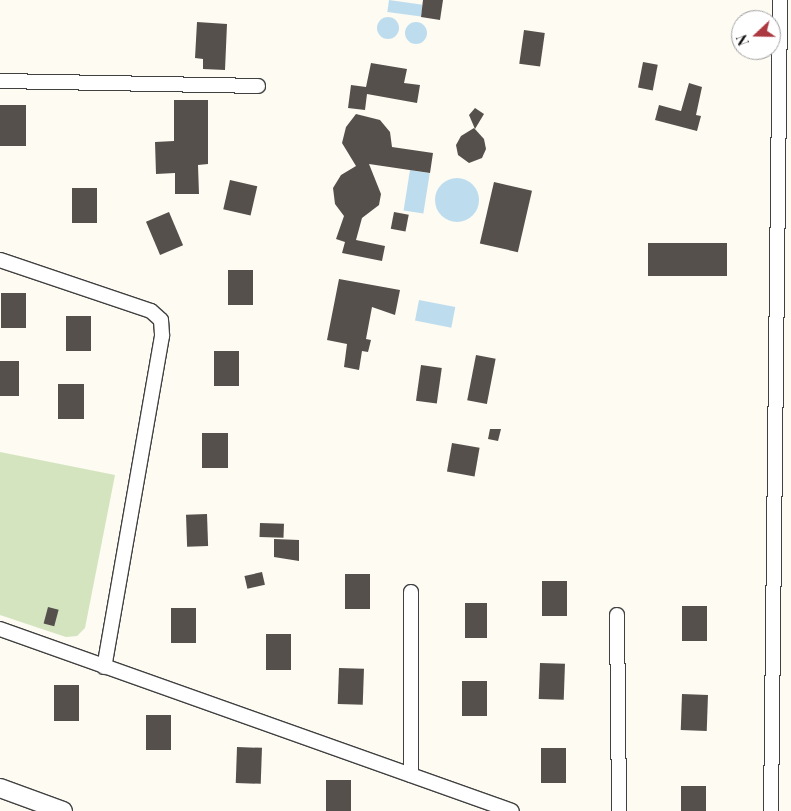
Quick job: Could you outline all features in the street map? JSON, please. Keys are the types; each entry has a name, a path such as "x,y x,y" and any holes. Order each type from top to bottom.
{"street":[{"path":"771,811 780,0"},
{"path":"0,81 258,86"},
{"path":"0,260 151,311 161,320 162,336 104,667"},
{"path":"410,592 411,775"},
{"path":"617,616 620,811"},
{"path":"0,628 104,667 512,811"},
{"path":"0,788 63,811"}],"green space":[{"path":"0,452 115,475 85,628 77,636 66,637 0,615"}],"water":[{"path":"389,0 423,5 421,17 387,12"},
{"path":"384,17 392,17 399,24 399,32 392,39 384,39 377,32 377,24"},
{"path":"416,22 424,25 427,33 424,41 416,44 408,41 405,33 408,25"},
{"path":"410,170 430,173 423,214 404,210"},
{"path":"453,178 461,178 473,184 479,200 473,216 461,222 453,222 441,216 435,204 435,196 441,184"},
{"path":"419,300 455,307 451,328 415,321"}],"building":[{"path":"423,0 443,0 440,20 421,17"},
{"path":"197,22 227,24 225,70 203,69 203,59 195,58"},
{"path":"524,30 545,33 540,67 519,64"},
{"path":"643,62 658,65 653,90 638,88"},
{"path":"371,63 407,69 404,83 420,85 417,103 367,94 365,110 348,108 351,85 366,87"},
{"path":"689,83 702,87 696,115 701,116 697,131 655,120 659,105 681,111"},
{"path":"174,100 208,100 208,164 198,165 199,194 175,194 175,173 156,174 155,142 174,141"},
{"path":"0,105 26,105 26,146 0,146"},
{"path":"475,108 484,114 475,129 469,115"},
{"path":"356,114 380,120 390,132 392,147 433,153 430,173 369,164 381,194 379,205 362,218 356,240 385,246 382,261 342,253 345,242 336,239 344,216 335,204 333,188 341,175 356,166 342,143 346,127"},
{"path":"474,128 484,139 486,149 482,158 469,163 458,155 456,145 461,136"},
{"path":"230,180 257,186 251,216 223,209"},
{"path":"494,182 532,191 518,252 480,243"},
{"path":"72,188 97,188 97,223 72,223"},
{"path":"169,212 183,245 160,255 146,222"},
{"path":"394,212 409,215 405,232 391,229"},
{"path":"648,243 727,243 727,276 648,276"},
{"path":"228,270 253,270 253,305 228,305"},
{"path":"339,279 400,290 395,315 372,307 366,339 371,340 368,352 362,351 359,370 344,367 347,344 327,340"},
{"path":"1,293 26,293 26,328 1,328"},
{"path":"66,316 91,316 91,351 66,351"},
{"path":"214,351 239,351 239,386 214,386"},
{"path":"476,355 496,359 487,404 467,400"},
{"path":"0,361 19,361 19,396 0,396"},
{"path":"421,365 442,368 437,404 416,401"},
{"path":"58,384 84,384 84,419 58,419"},
{"path":"490,429 501,429 498,441 488,439"},
{"path":"202,433 228,433 228,468 202,468"},
{"path":"452,443 480,448 475,476 447,472"},
{"path":"207,514 208,546 187,547 186,515"},
{"path":"260,523 284,524 283,538 260,537"},
{"path":"274,539 299,540 299,561 274,557"},
{"path":"262,572 265,585 247,589 244,576"},
{"path":"345,574 370,574 370,609 345,609"},
{"path":"542,581 567,581 567,616 542,616"},
{"path":"465,603 487,603 487,638 465,638"},
{"path":"682,606 707,606 707,641 682,641"},
{"path":"48,607 59,610 54,626 44,623"},
{"path":"171,608 196,608 196,643 171,643"},
{"path":"266,634 291,634 291,670 266,670"},
{"path":"540,663 565,664 564,700 539,699"},
{"path":"339,668 364,669 363,705 338,704"},
{"path":"462,681 487,681 487,716 462,716"},
{"path":"54,685 79,685 79,721 54,721"},
{"path":"682,694 708,695 707,731 681,730"},
{"path":"146,715 171,715 171,750 146,750"},
{"path":"237,747 262,748 261,784 236,783"},
{"path":"541,748 566,748 566,783 541,783"},
{"path":"326,780 351,780 351,811 326,811"},
{"path":"681,786 706,786 706,811 681,811"}]}
